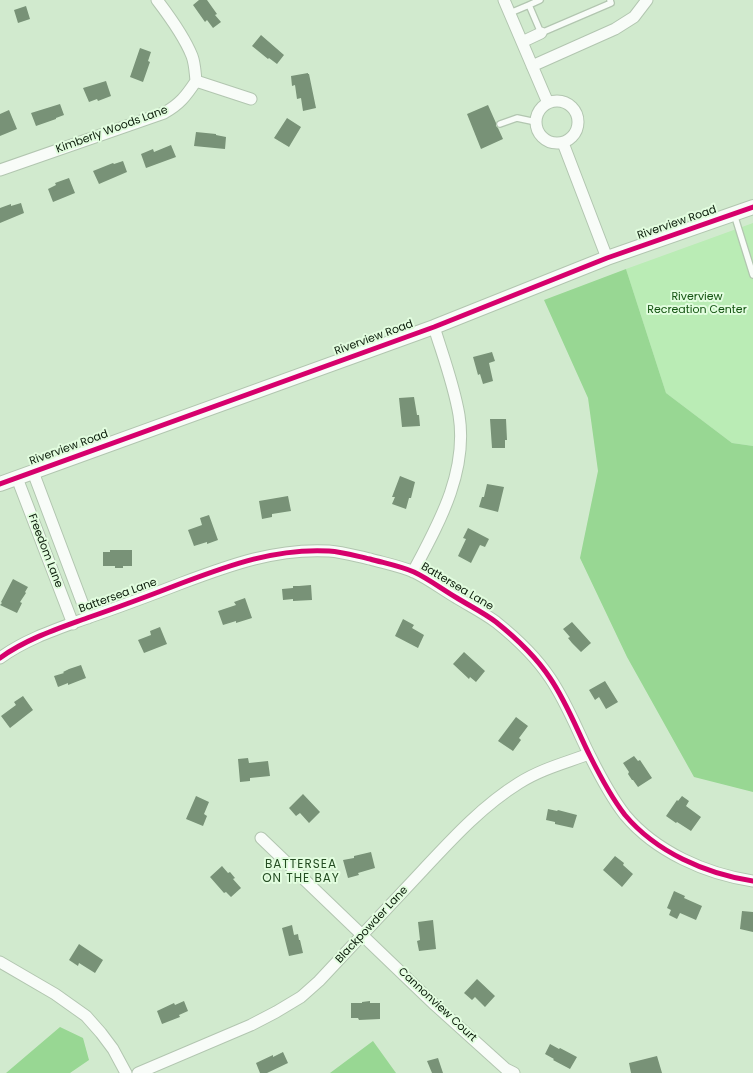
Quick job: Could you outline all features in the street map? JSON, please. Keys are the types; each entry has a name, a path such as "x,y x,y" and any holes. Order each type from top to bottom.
{"street":[{"path":"157,0 188,47 192,57 196,81 251,99"},
{"path":"504,0 548,103"},
{"path":"532,66 620,26 634,18 647,0"},
{"path":"522,42 541,33"},
{"name":"Kimberly Woods Lane","path":"0,170 164,113 185,97 196,81"},
{"path":"560,101 571,106 575,111 578,125 576,131 572,138 563,143 555,144 548,142 543,139 538,132 536,118 540,110 548,103 560,101"},
{"path":"563,143 607,258"},
{"name":"Riverview Road","path":"0,484 434,327 607,258 753,207"},
{"path":"413,572 442,515 452,490 459,457 460,436 457,403 434,327"},
{"name":"Freedom Lane","path":"33,472 88,618"},
{"name":"Freedom Lane","path":"17,478 73,624"},
{"name":"Battersea Lane","path":"0,658 25,643 51,631 247,560 274,554 302,551 339,552 378,561 413,572 490,618 514,637 550,679 564,702 603,782 615,802 635,826 653,841 671,853 698,866 753,881"},
{"name":"Blackpowder Lane","path":"138,1073 251,1025 301,997 319,981 448,843 476,816 501,795 520,782 547,768 589,754"},
{"name":"Cannonview Court","path":"261,838 435,1005 508,1072"},
{"path":"0,962 55,994 86,1016 101,1033 126,1073"}],"lane":[{"path":"510,13 540,0"},
{"path":"529,5 541,33 612,3 610,0"},
{"path":"500,124 517,118 536,122"},
{"path":"733,214 753,275"}],"green space":[{"name":"Riverview Recreation Center","path":"753,223 753,446 732,443 666,393 626,269"},
{"path":"626,269 666,393 732,443 753,446 753,792 694,777 627,657 580,558 598,471 588,398 544,300"},
{"path":"60,1027 83,1038 89,1060 70,1073 6,1073"},
{"path":"373,1041 396,1073 330,1073"}],"building":[{"path":"199,0 207,0 217,14 215,15 221,22 213,28 207,20 205,22 193,5"},
{"path":"26,6 30,19 18,23 14,10"},
{"path":"261,35 284,55 277,64 269,58 268,59 252,46"},
{"path":"140,48 151,52 148,61 150,62 143,82 130,77"},
{"path":"308,73 316,108 303,111 301,98 297,99 295,85 292,86 291,76"},
{"path":"106,81 111,96 98,101 97,99 89,102 83,88"},
{"path":"60,104 64,115 36,126 31,113"},
{"path":"488,105 503,139 481,149 467,114"},
{"path":"9,110 17,129 0,136 0,114"},
{"path":"287,118 301,127 289,147 274,138"},
{"path":"196,132 216,134 226,137 225,149 194,146"},
{"path":"171,145 176,157 146,168 141,154 153,149 154,152"},
{"path":"123,161 127,172 99,184 93,171 113,163"},
{"path":"69,178 75,193 53,202 48,189 56,185 55,183"},
{"path":"21,203 24,213 0,223 0,208 11,204 11,206"},
{"path":"492,352 495,361 489,363 493,381 483,384 480,374 478,375 473,357"},
{"path":"414,397 417,415 419,415 420,426 402,427 399,398"},
{"path":"490,419 506,419 507,440 505,440 505,448 492,448"},
{"path":"400,476 415,482 411,498 409,498 406,509 392,504 395,497 392,497"},
{"path":"487,484 504,487 498,512 479,507 482,497 484,497"},
{"path":"288,496 291,511 272,514 272,517 262,519 259,501"},
{"path":"209,515 218,540 207,544 207,542 194,546 188,530 202,525 200,518"},
{"path":"468,528 489,539 485,547 480,545 471,563 458,556 466,539 463,538"},
{"path":"110,550 132,550 132,566 115,568 115,566 103,566 103,552 110,552"},
{"path":"13,579 28,587 20,602 22,603 17,613 0,605"},
{"path":"311,585 312,600 283,600 282,589 293,588 293,586"},
{"path":"245,598 252,618 223,625 218,611 236,605 234,602"},
{"path":"403,619 414,625 412,628 424,635 418,648 395,636"},
{"path":"572,622 591,643 581,652 568,638 570,637 563,629"},
{"path":"160,627 167,644 144,653 138,640 151,635 150,631"},
{"path":"464,652 485,671 476,682 470,677 469,679 453,664"},
{"path":"81,665 86,678 58,687 54,676"},
{"path":"605,681 618,702 606,709 599,697 595,700 589,690"},
{"path":"23,696 33,710 10,728 1,716 16,705 14,702"},
{"path":"516,717 528,726 519,738 521,740 513,751 498,741"},
{"path":"634,756 638,761 640,760 652,778 638,787 628,774 629,772 623,763"},
{"path":"248,758 249,763 268,761 270,776 250,778 250,781 240,782 238,759"},
{"path":"303,794 320,812 309,823 300,813 296,816 289,808"},
{"path":"196,796 209,802 204,814 207,816 203,826 186,819"},
{"path":"682,796 689,801 686,806 701,817 691,831 666,816 677,800 678,801"},
{"path":"548,809 577,815 573,828 555,824 555,822 546,820"},
{"path":"371,852 375,868 358,873 359,875 348,878 343,860"},
{"path":"615,856 624,863 623,865 633,874 622,887 603,870"},
{"path":"222,866 228,873 230,872 235,878 233,879 241,888 231,897 226,892 224,893 210,877"},
{"path":"674,891 685,896 684,898 702,906 696,920 680,913 677,919 669,915 671,910 667,908"},
{"path":"742,911 753,912 753,932 740,929"},
{"path":"433,920 436,949 419,951 417,941 420,940 418,922"},
{"path":"292,925 294,935 298,934 303,953 289,956 282,928"},
{"path":"79,944 103,960 95,973 79,963 78,966 69,960"},
{"path":"477,979 495,996 485,1007 475,997 472,1000 464,993"},
{"path":"184,1001 188,1011 179,1015 180,1017 162,1024 157,1011 174,1003 175,1005"},
{"path":"370,1001 370,1003 380,1003 380,1019 359,1020 358,1018 351,1018 351,1003"},
{"path":"550,1044 577,1057 570,1069 545,1054"},
{"path":"283,1052 288,1063 267,1073 260,1073 256,1063"},
{"path":"657,1056 662,1073 631,1073 629,1063"},
{"path":"438,1058 443,1073 432,1073 427,1061"}],"cycle path":[{"path":"0,484 434,327 607,258 753,207"},
{"path":"0,658 20,645 53,630 200,576 254,559 290,552 329,551 350,554 398,566 431,581 496,622 532,655 550,678 562,697 610,794 625,815 637,828 651,840 667,850 700,867 735,878 753,881"}],"district":[{"name":"BATTERSEA ON THE BAY","path":"301,872"}]}
